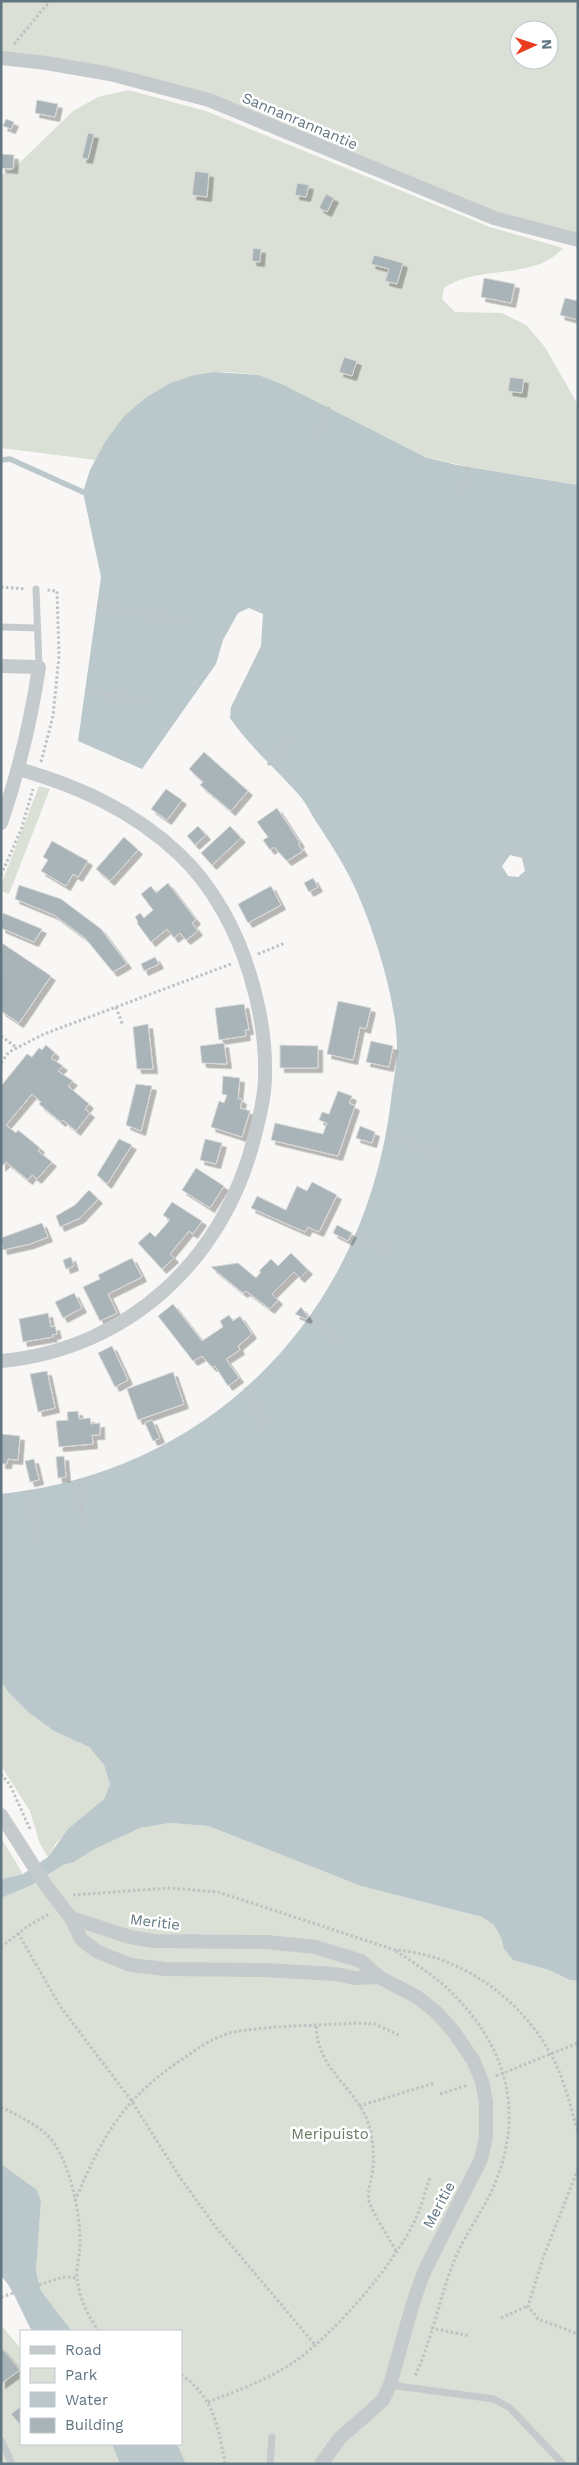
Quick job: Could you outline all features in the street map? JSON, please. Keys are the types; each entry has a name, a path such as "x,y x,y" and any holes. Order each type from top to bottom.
{"street":[{"name":"Sannanrannantie","path":"2,58 110,74 209,100 494,218 578,240"},
{"path":"1,666 39,667 32,717 19,769 1,823"},
{"path":"1,1361 51,1353 83,1342 119,1324 168,1288 200,1254 218,1227 248,1163 261,1112 265,1078 264,1038 257,1000 245,958 226,916 205,885 180,855 129,816 98,798 65,783 19,769"},
{"name":"Meritie","path":"1,1816 47,1887 71,1918 81,1939 96,1951 131,1965 166,1970 265,1970 335,1974 355,1978 379,1977"},
{"name":"Meritie","path":"71,1918 130,1937 154,1941 266,1942 315,1947 361,1961 379,1977 418,1997 436,2012 454,2032 473,2060 482,2081 487,2116 486,2137 481,2159 424,2272 413,2303 390,2385 383,2400 340,2438 321,2464"}],"lane":[{"path":"36,589 39,667"},
{"path":"1,627 37,628"},
{"path":"390,2385 494,2399 510,2408 563,2464"},
{"path":"270,2464 272,2437"},
{"path":"1,2440 12,2464"}],"path":[{"path":"2,58 50,1"},
{"path":"316,436 329,407"},
{"path":"461,493 469,467"},
{"path":"1,587 36,589"},
{"path":"97,605 192,622"},
{"path":"85,691 149,701"},
{"path":"268,765 294,736"},
{"path":"1,1062 9,1052 44,1034 285,943"},
{"path":"116,1007 123,1026"},
{"path":"1,1036 18,1048"},
{"path":"386,1135 439,1154"},
{"path":"356,1234 386,1250"},
{"path":"311,1315 340,1341"},
{"path":"245,1388 265,1424"},
{"path":"78,1479 84,1528"},
{"path":"30,1490 37,1542"},
{"path":"1,1774 25,1815 31,1832"},
{"path":"1,1947 18,1933 62,1907 73,1895"},
{"path":"18,1933 60,2006 131,2100 174,2169 215,2226 316,2346"},
{"path":"75,2201 101,2145 131,2100 156,2078 210,2040 233,2033 316,2026 375,2024 401,2036"},
{"path":"316,2026 317,2040 324,2057 335,2076 359,2106 369,2125 373,2151 369,2201 396,2251"},
{"path":"551,2054 578,2043"},
{"path":"359,2106 435,2083"},
{"path":"1,2107 32,2124 48,2136 67,2173 80,2222 77,2278 86,2312 98,2330"},
{"path":"502,2318 528,2306 543,2258 578,2169"},
{"path":"208,2402 274,2374 316,2346 338,2324 396,2251 417,2217 430,2178"},
{"path":"1,2297 64,2277 77,2278"},
{"path":"528,2306 538,2319 578,2334"},
{"path":"431,2328 470,2336"},
{"path":"182,2376 200,2390 208,2402 217,2422 226,2464"}],"green space":[{"path":"1,1 578,1 578,240 524,227 209,100 1,58"},
{"path":"128,90 206,111 490,227 563,248 551,258 538,265 473,276 458,281 444,288 442,299 455,312 502,313 526,325 545,347 578,405 578,485 464,466 423,456 284,385 259,375 228,372 214,372 170,383 145,398 124,416 96,460 1,448 1,175 12,170 73,111 98,97"},
{"path":"39,786 50,789 9,894 1,891 1,885"},
{"path":"1,1681 8,1692 29,1713 54,1731 89,1747 104,1765 110,1784 104,1799 56,1843 48,1857 40,1844 30,1811 1,1766"},
{"name":"Meripuisto","path":"170,1823 208,1826 361,1886 482,1917 494,1925 504,1949 513,1960 549,1970 568,1980 578,1981 578,2464 186,2464 177,2445 182,2445 182,2330 71,2330 41,2291 36,2272 41,2201 37,2191 1,2164 1,1898 32,1885 63,1865 74,1862 93,1850 140,1828"},
{"path":"1,1838 23,1874 1,1879"},
{"path":"1,2325 20,2348 20,2445 112,2445 120,2464 1,2464"}],"water":[{"path":"214,372 259,375 284,385 425,457 457,465 578,485 578,1981 569,1980 549,1970 513,1960 504,1949 494,1925 482,1917 361,1886 208,1826 170,1823 140,1828 93,1850 74,1862 63,1865 32,1885 1,1898 1,1879 23,1874 48,1857 68,1829 104,1799 110,1784 104,1765 89,1747 54,1731 29,1713 8,1692 1,1681 1,1494 78,1479 149,1452 212,1415 267,1368 313,1311 350,1247 376,1177 396,1067 396,1032 387,979 356,889 339,857 302,799 230,718 231,707 261,646 263,614 249,608 238,613 223,640 216,664 142,769 78,741 101,577 83,492 90,470 105,442 124,416 145,398 170,383 195,375","holes":["510,855 522,858 525,871 518,877 508,876 502,866"]},
{"path":"1,2164 37,2190 41,2201 36,2272 41,2291 71,2330 32,2330 14,2294 1,2276"},
{"path":"112,2445 177,2445 186,2464 120,2464"}],"building":[{"path":"37,100 58,104 55,117 35,113"},
{"path":"6,119 14,122 11,129 3,126"},
{"path":"88,133 94,134 88,159 82,158"},
{"path":"1,154 14,155 13,169 1,168"},
{"path":"195,171 209,173 207,197 192,195"},
{"path":"297,183 309,185 306,197 295,195"},
{"path":"326,194 334,198 327,212 319,208"},
{"path":"253,248 261,249 260,262 252,261"},
{"path":"374,255 403,263 397,284 385,281 389,269 371,264"},
{"path":"484,278 515,284 511,303 481,297"},
{"path":"565,298 578,301 578,320 560,315"},
{"path":"344,357 357,361 352,376 339,372"},
{"path":"510,377 524,379 522,393 508,391"},
{"path":"204,752 248,791 231,811 200,785 203,782 189,769"},
{"path":"166,789 182,800 167,820 151,809"},
{"path":"277,808 300,843 298,844 303,851 287,861 274,847 270,850 263,840 268,837 257,822"},
{"path":"198,826 206,835 195,845 187,836"},
{"path":"230,826 241,838 212,865 201,853"},
{"path":"124,837 138,850 110,881 96,869"},
{"path":"52,841 88,861 78,877 73,874 66,886 41,871 48,860 43,857"},
{"path":"313,878 318,887 309,892 304,883"},
{"path":"168,883 196,920 192,923 198,931 186,940 180,933 174,938 167,929 151,942 137,923 135,917 140,913 144,918 153,910 141,894 151,886 156,893"},
{"path":"19,885 61,899 101,929 127,964 113,972 85,938 54,915 15,899"},
{"path":"271,886 281,905 248,923 238,904"},
{"path":"3,913 42,929 34,942 1,928"},
{"path":"2,943 51,976 19,1023 1,1011"},
{"path":"155,957 159,964 144,971 141,964"},
{"path":"338,1001 371,1008 366,1029 360,1027 353,1060 327,1054"},
{"path":"244,1004 249,1030 245,1030 246,1036 219,1040 215,1008"},
{"path":"148,1024 153,1069 137,1069 133,1027"},
{"path":"371,1041 393,1046 389,1067 366,1062"},
{"path":"224,1043 227,1064 202,1063 200,1046"},
{"path":"46,1045 55,1053 51,1058 63,1066 58,1071 73,1081 68,1086 89,1104 85,1109 90,1113 76,1131 63,1120 61,1122 39,1104 41,1102 32,1094 6,1125 16,1133 18,1130 40,1148 38,1151 52,1162 37,1179 32,1175 28,1180 6,1162 1,1167 1,1086 27,1054 32,1057 39,1048 42,1050"},
{"path":"280,1045 318,1046 318,1068 280,1068"},
{"path":"223,1076 240,1078 238,1098 242,1100 240,1108 250,1111 242,1137 211,1127 219,1101 224,1103 227,1095 222,1094"},
{"path":"136,1084 152,1086 141,1131 126,1125"},
{"path":"338,1091 352,1096 349,1103 355,1106 338,1156 271,1140 275,1123 323,1134 327,1123 319,1120 322,1112 329,1114"},
{"path":"360,1126 375,1132 372,1143 356,1138"},
{"path":"119,1139 132,1145 107,1184 97,1175"},
{"path":"205,1139 222,1143 216,1164 200,1160"},
{"path":"196,1168 224,1186 210,1208 182,1190"},
{"path":"312,1182 337,1195 319,1232 308,1227 305,1232 251,1208 257,1196 286,1210 297,1186 307,1191"},
{"path":"89,1190 98,1199 80,1218 60,1227 56,1216 75,1205"},
{"path":"172,1202 202,1221 193,1234 189,1231 170,1254 174,1258 162,1269 138,1243 150,1232 155,1237 170,1220 163,1215"},
{"path":"42,1223 48,1237 30,1244 3,1250 1,1238"},
{"path":"337,1225 352,1233 348,1241 333,1233"},
{"path":"291,1253 308,1270 300,1278 294,1272 272,1294 278,1300 270,1309 246,1291 243,1293 211,1267 238,1263 256,1278 261,1272 259,1271 271,1259 278,1266"},
{"path":"71,1257 74,1266 66,1269 63,1260"},
{"path":"132,1258 142,1277 108,1294 117,1313 100,1321 83,1287 100,1279 98,1275"},
{"path":"74,1293 82,1308 63,1318 55,1302"},
{"path":"173,1304 202,1341 223,1327 220,1321 229,1315 233,1321 240,1316 252,1334 238,1346 240,1350 226,1359 239,1378 228,1386 215,1366 212,1367 202,1356 193,1361 158,1316"},
{"path":"301,1307 308,1317 306,1319 295,1314"},
{"path":"48,1313 51,1327 55,1326 57,1334 52,1335 53,1337 23,1342 19,1319"},
{"path":"112,1346 128,1380 115,1387 98,1353"},
{"path":"47,1371 55,1408 38,1412 30,1374"},
{"path":"173,1372 184,1404 138,1420 127,1389"},
{"path":"78,1411 79,1419 90,1418 91,1424 100,1423 100,1435 92,1435 93,1444 59,1447 56,1421 68,1420 67,1412"},
{"path":"152,1420 160,1438 153,1441 145,1423"},
{"path":"1,1434 20,1436 18,1460 8,1459 7,1464 1,1464"},
{"path":"64,1456 66,1477 58,1478 56,1457"},
{"path":"34,1459 39,1480 30,1482 25,1461"},
{"path":"1,2347 20,2370 1,2384"},
{"path":"20,2407 20,2425 11,2414"}],"waterway":[{"path":"1,460 10,459 83,492"}]}
